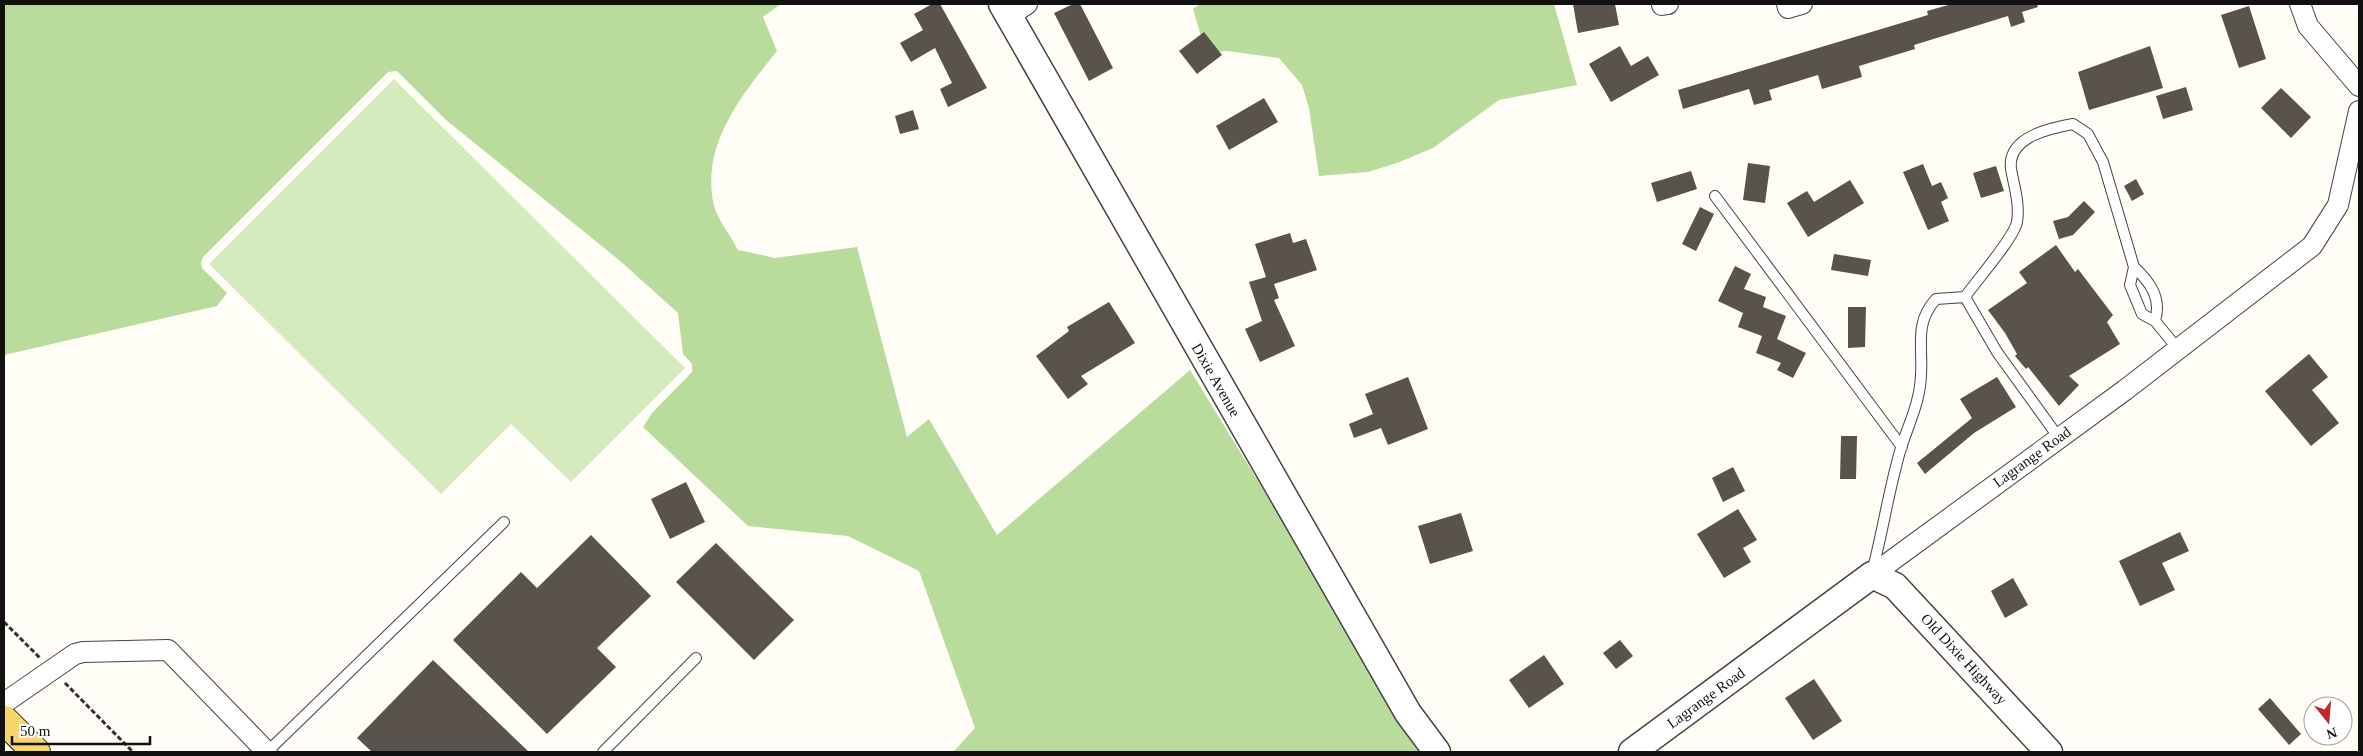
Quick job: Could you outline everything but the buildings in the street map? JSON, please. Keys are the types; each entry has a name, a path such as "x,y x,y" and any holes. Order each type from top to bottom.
{"main road":[{"path":"4,720 36,752"}],"street":[{"path":"1787,4 1788,8 1802,4"},
{"path":"2300,4 2308,26 2359,86"},
{"name":"Dixie Avenue","path":"1013,8 1398,697 1437,752"},
{"name":"Lagrange Road","path":"1632,752 2178,350 2312,246 2338,205 2359,111"},
{"name":"Old Dixie Highway","path":"1872,575 1895,586 2049,752"},
{"path":"4,703 75,654 83,652 168,650 267,752"}],"lane":[{"path":"1872,575 1902,448 1919,399 1922,372 1919,341 1926,309 1936,299 1965,297 2000,251 2016,223 2018,203 2011,166 2015,151 2025,140 2050,128 2073,124 2088,134 2103,162 2134,267 2130,285 2142,314 2154,321 2178,350"},
{"path":"1714,196 1902,448"},
{"path":"2134,267 2149,281 2158,309 2154,321"},
{"path":"1965,297 1997,352 2059,438"},
{"path":"267,752 504,522"},
{"path":"603,752 696,658"}],"path":[{"path":"4,622 133,752"}],"green space":[{"path":"4,4 781,4 763,17 777,51 750,85 727,122 713,162 711,184 714,206 718,217 738,250 775,258 857,247 907,437 929,419 997,535 1190,370 1424,752 953,752 975,728 919,571 848,536 748,526 643,427 652,413 692,372 692,364 683,354 678,313 619,260 446,120 397,71 388,72 203,257 201,262 202,268 227,293 217,306 4,355"},
{"path":"1200,4 1554,4 1577,85 1499,100 1433,148 1397,163 1368,172 1319,176 1309,108 1302,85 1279,58 1227,51 1206,53 1193,9"},
{"path":"394,79 685,368 571,482 511,424 441,494 209,264"}]}
